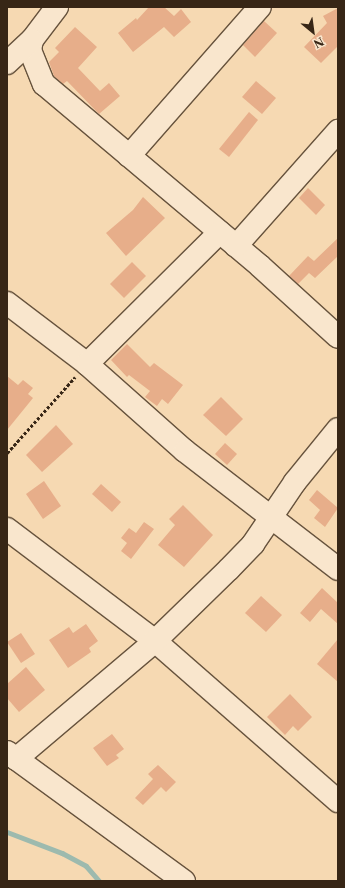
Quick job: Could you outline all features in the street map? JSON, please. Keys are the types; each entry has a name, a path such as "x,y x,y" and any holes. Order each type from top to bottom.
{"street":[{"path":"7,63 32,40 57,7"},
{"path":"129,156 260,7"},
{"path":"32,40 32,59 44,84 228,239 338,337"},
{"path":"87,364 228,239 338,131"},
{"path":"7,303 87,364 185,451 338,569"},
{"path":"184,881 102,818 11,755 155,641 229,569 272,518 295,482 338,429"},
{"path":"7,529 155,641 338,801"}],"path":[{"path":"7,453 87,364"}],"building":[{"path":"149,7 164,7 174,16 181,9 191,22 174,37 164,27 133,52 118,33 136,18 137,20"},
{"path":"338,8 338,46 321,63 304,47 327,23 323,16"},
{"path":"264,21 277,33 255,57 243,45"},
{"path":"75,27 97,47 78,68 100,91 109,83 120,96 99,114 67,81 63,84 54,76 49,62 59,52 55,48"},
{"path":"256,81 276,98 262,114 242,97"},
{"path":"249,112 258,120 229,157 219,149"},
{"path":"308,188 325,205 316,215 299,198"},
{"path":"143,197 165,218 126,256 106,233 133,210"},
{"path":"338,238 338,256 315,278 309,273 298,284 289,276 308,256 314,261"},
{"path":"132,262 146,276 124,298 110,284"},
{"path":"127,344 150,367 154,363 183,385 168,404 162,399 157,406 145,397 150,391 129,375 127,377 111,360"},
{"path":"7,376 18,385 23,380 33,388 28,394 33,398 7,430"},
{"path":"221,397 243,419 226,436 203,415"},
{"path":"56,425 73,444 42,472 26,455"},
{"path":"225,443 237,454 227,465 215,454"},
{"path":"44,481 61,506 43,519 26,494"},
{"path":"101,484 121,502 112,512 92,494"},
{"path":"317,490 338,508 325,527 314,518 320,510 309,500"},
{"path":"183,505 213,535 184,567 158,545 175,525 169,519"},
{"path":"144,522 154,529 131,559 121,551 127,543 121,538 129,528 136,533"},
{"path":"322,588 338,603 338,624 321,609 310,622 300,613"},
{"path":"261,596 282,615 266,632 245,613"},
{"path":"86,624 98,641 89,648 91,652 68,668 49,640 69,627 73,633"},
{"path":"21,633 35,654 21,663 7,642"},
{"path":"338,639 338,682 317,664"},
{"path":"26,667 45,690 19,712 7,698 7,684"},
{"path":"290,694 312,717 298,731 293,726 285,735 267,717"},
{"path":"112,734 124,749 116,755 119,758 107,766 93,748"},
{"path":"158,765 176,782 166,792 161,787 143,805 135,798 153,779 148,774"}],"waterway":[{"path":"7,832 62,853 86,866 99,881"}]}
